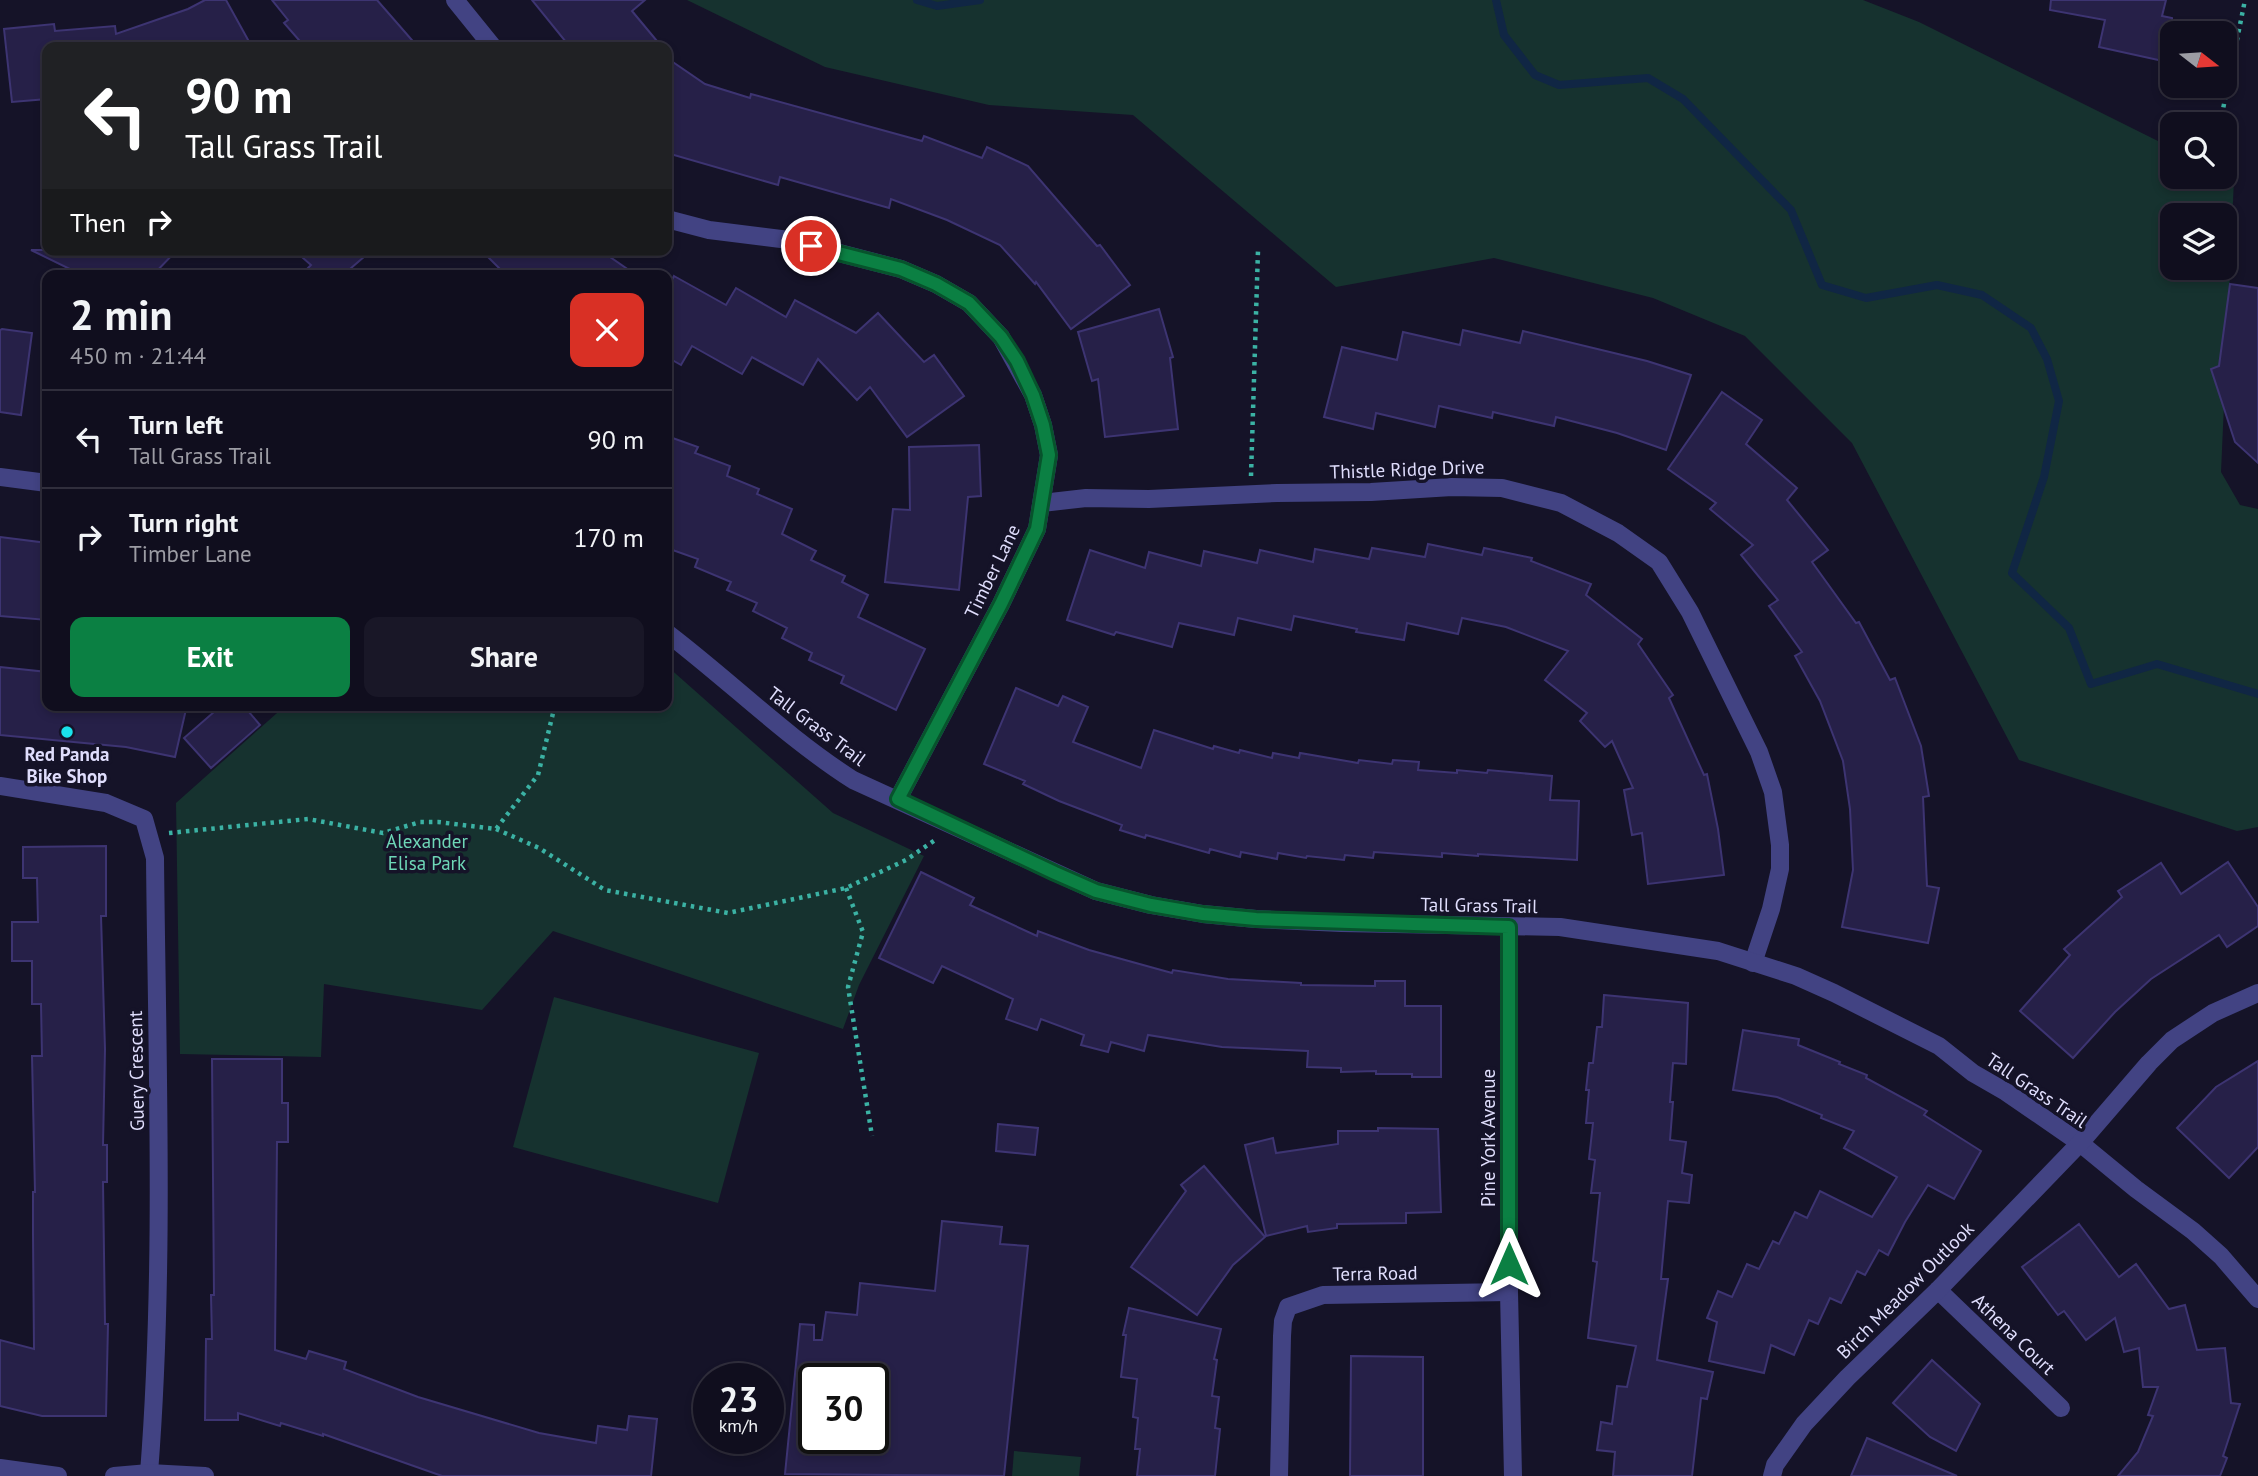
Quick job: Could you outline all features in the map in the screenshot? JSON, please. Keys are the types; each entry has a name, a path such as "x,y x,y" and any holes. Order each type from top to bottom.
{"street":[{"path":"455,0 489,42"},
{"name":"Timber Lane","path":"672,220 709,230 789,240 901,269 936,284 969,303 1001,337 1033,395 1049,455 1037,529 898,799"},
{"path":"0,477 42,482"},
{"name":"Thistle Ridge Drive","path":"1042,503 1086,498 1149,499 1452,487 1502,488 1561,503 1618,533 1659,562 1690,612 1759,752 1773,792 1780,845 1780,869 1771,909 1753,962"},
{"name":"Tall Grass Trail","path":"672,637 713,668 817,757 853,780 1096,891 1151,905 1256,919 1560,928 1718,951 1796,976 1938,1046 1973,1073 2006,1092 2080,1143 2193,1231 2221,1256 2258,1299"},
{"path":"0,786 106,803 144,819 148,835"},
{"name":"Guery Crescent","path":"148,835 155,858 159,1217 149,1473"},
{"name":"Pine York Avenue","path":"1509,927 1509,1292 1513,1476"},
{"name":"Birch Meadow Outlook","path":"1772,1476 1775,1465 1804,1424 2080,1143 2172,1040 2213,1013 2258,993"},
{"name":"Athena Court","path":"1938,1290 2061,1409"},
{"name":"Terra Road","path":"1279,1476 1281,1352 1283,1321 1288,1307 1323,1295 1509,1292"},
{"path":"0,1468 58,1476"},
{"path":"114,1476 149,1473 205,1476"}],"path":[{"path":"2222,112 2245,0"},
{"path":"1250,495 1258,250"},
{"path":"496,829 538,775 554,711"},
{"path":"148,835 308,819 383,833 420,822 496,829 539,848 604,890 728,913 846,888 906,860 956,826"},
{"path":"846,888 863,932 848,987 872,1136"}],"green space":[{"path":"687,0 1863,0 1919,22 2160,142 2160,189 2234,189 2233,203 2160,203 2160,280 2230,280 2221,472 2240,505 2258,509 2258,827 2237,831 2019,760 1852,443 1745,336 1653,298 1494,258 1336,287 1133,115 989,105 825,67"},
{"name":"Alexander Elisa Park","path":"672,670 833,813 924,856 859,985 843,1029 553,931 482,1010 324,984 321,1057 180,1054 176,803 279,711 672,711"},
{"path":"554,997 759,1053 718,1203 513,1147"},
{"path":"1014,1451 1081,1457 1079,1476 1012,1476"}],"building":[{"path":"205,0 226,0 249,42 42,42 42,99 12,102 4,29 54,24 55,31 115,26 116,34 188,9"},
{"path":"272,0 377,0 414,42 301,42 284,23 288,20"},
{"path":"532,0 645,0 632,11 658,42 566,42"},
{"path":"2051,0 2166,0 2162,16 2172,18 2172,21 2160,21 2160,60 2099,47 2105,20 2050,10"},
{"path":"672,61 705,84 750,98 751,94 922,141 924,136 982,158 987,147 1028,166 1097,246 1100,245 1130,285 1071,329 1036,282 1035,284 1000,245 947,220 891,199 889,208 780,177 778,185 672,154"},
{"path":"43,256 171,256 158,270 72,270"},
{"path":"301,256 365,256 349,270 306,270 311,265"},
{"path":"487,256 609,256 629,270 501,270"},
{"path":"674,276 726,305 736,288 786,317 795,300 856,333 878,313 924,362 934,355 964,396 907,437 870,387 857,400 818,359 803,385 752,357 742,374 692,346 681,365 672,360"},
{"path":"2230,284 2258,288 2258,463 2235,442 2211,369 2219,366"},
{"path":"1159,309 1173,357 1170,358 1178,429 1105,437 1098,379 1092,381 1078,332"},
{"path":"2,329 32,333 21,415 0,412"},
{"path":"1463,330 1520,343 1523,331 1647,361 1691,375 1666,450 1617,433 1556,417 1554,426 1493,412 1492,418 1439,406 1435,427 1376,413 1373,429 1324,417 1342,347 1397,360 1403,332 1460,345"},
{"path":"1722,392 1762,420 1746,444 1797,488 1787,500 1828,550 1812,562 1856,623 1859,622 1890,680 1895,678 1921,746 1929,796 1923,797 1927,886 1939,888 1928,943 1842,927 1853,870 1850,809 1843,761 1820,701 1795,656 1802,652 1769,606 1778,600 1741,555 1753,545 1710,509 1716,503 1668,469"},
{"path":"672,438 698,447 695,453 730,466 727,476 759,489 757,494 792,509 782,534 816,551 811,560 845,576 842,582 868,595 858,617 925,649 896,710 841,683 844,676 809,660 812,653 782,638 787,628 753,611 757,603 727,590 731,582 695,567 698,559 672,550"},
{"path":"979,445 981,496 968,497 959,590 885,582 893,509 910,510 909,447"},
{"path":"0,537 42,542 42,620 0,616"},
{"path":"1428,544 1482,555 1484,548 1532,558 1531,561 1591,584 1586,595 1642,639 1638,644 1673,695 1669,698 1704,775 1707,774 1724,875 1648,884 1642,833 1632,835 1624,790 1633,788 1612,741 1605,747 1580,721 1587,713 1545,680 1568,651 1506,627 1462,618 1458,634 1407,623 1404,640 1356,632 1357,629 1294,616 1291,630 1238,618 1234,635 1179,623 1172,647 1116,632 1114,635 1067,620 1090,550 1145,568 1149,552 1201,566 1204,551 1257,563 1260,550 1313,562 1315,549 1369,559 1372,548 1425,557"},
{"path":"0,667 42,671 42,711 186,711 175,757 126,747 0,735"},
{"path":"1016,688 1058,706 1063,696 1088,707 1073,742 1141,768 1154,730 1213,749 1214,746 1272,758 1273,753 1299,758 1300,753 1358,763 1359,760 1392,764 1393,760 1419,762 1418,770 1487,773 1488,770 1552,776 1550,800 1579,801 1577,860 1442,853 1442,857 1374,852 1373,858 1345,855 1344,860 1278,853 1277,859 1241,852 1240,857 1210,849 1209,853 1146,835 1145,838 1120,830 1122,825 1059,801 1023,784 1025,781 984,764"},
{"path":"215,711 248,711 260,725 211,768 184,738"},
{"path":"106,846 106,916 101,916 105,1049 103,1145 107,1145 107,1182 103,1182 105,1324 108,1324 106,1416 42,1416 0,1406 0,1340 34,1349 32,1056 42,1056 41,1004 32,1004 32,961 12,961 12,922 38,922 37,878 23,878 23,847"},
{"path":"2228,862 2258,907 2258,926 2227,947 2219,935 2151,979 2115,1012 2073,1058 2020,1011 2070,955 2064,949 2122,897 2118,891 2161,863 2181,894"},
{"path":"921,872 974,898 970,905 1037,936 1038,931 1089,950 1172,973 1173,970 1228,979 1301,985 1375,986 1375,981 1405,981 1405,1006 1441,1006 1441,1077 1376,1074 1376,1071 1341,1072 1341,1068 1307,1067 1308,1051 1222,1047 1148,1035 1144,1051 1111,1042 1108,1052 1081,1045 1084,1035 1041,1019 1037,1030 1006,1019 1013,999 942,966 933,983 879,958"},
{"path":"1604,995 1688,1003 1686,1064 1673,1063 1670,1140 1686,1142 1682,1173 1692,1175 1689,1203 1668,1201 1661,1279 1668,1279 1657,1360 1713,1372 1707,1399 1701,1398 1692,1476 1613,1476 1615,1452 1597,1450 1601,1422 1612,1424 1617,1386 1627,1387 1636,1346 1588,1338 1597,1262 1593,1261 1600,1193 1591,1193 1595,1160 1589,1159 1593,1123 1586,1123 1589,1090 1586,1090 1589,1063 1593,1063 1597,1027 1602,1027"},
{"path":"1743,1030 1799,1039 1798,1045 1867,1075 1866,1078 1927,1111 1924,1115 1981,1151 1954,1199 1928,1185 1888,1255 1879,1250 1865,1275 1857,1271 1841,1303 1830,1298 1818,1324 1809,1320 1794,1355 1771,1345 1764,1373 1709,1361 1717,1322 1707,1318 1718,1291 1732,1297 1747,1264 1759,1269 1773,1241 1779,1244 1795,1212 1807,1218 1820,1191 1872,1217 1897,1177 1844,1148 1854,1131 1777,1097 1733,1090"},
{"path":"212,1059 282,1059 282,1103 288,1103 288,1142 277,1142 275,1350 306,1359 309,1351 346,1362 344,1369 418,1397 539,1433 596,1443 598,1426 627,1430 629,1416 657,1419 651,1476 442,1476 323,1434 281,1423 280,1426 238,1413 238,1420 205,1420 206,1339 212,1339 211,1295 214,1295"},
{"path":"2258,1061 2258,1147 2229,1178 2177,1128 2216,1087"},
{"path":"998,1124 1038,1128 1035,1155 996,1151"},
{"path":"1378,1128 1438,1129 1441,1212 1406,1213 1406,1223 1337,1224 1337,1228 1308,1232 1307,1226 1266,1236 1245,1145 1273,1138 1276,1153 1338,1144 1338,1131 1378,1131"},
{"path":"1204,1166 1265,1237 1233,1265 1197,1315 1131,1267 1186,1191 1181,1185"},
{"path":"942,1221 1002,1227 1000,1244 1028,1246 1004,1476 785,1474 800,1324 814,1325 814,1340 822,1340 826,1312 857,1315 860,1283 935,1291"},
{"path":"2079,1224 2119,1277 2136,1264 2169,1309 2185,1305 2197,1350 2225,1348 2231,1403 2240,1404 2223,1456 2227,1458 2220,1476 2118,1476 2138,1452 2153,1416 2148,1415 2158,1387 2143,1387 2139,1348 2124,1352 2115,1318 2086,1340 2064,1311 2058,1315 2022,1267"},
{"path":"1129,1308 1221,1329 1214,1359 1217,1360 1212,1396 1219,1397 1215,1428 1220,1429 1215,1476 1137,1476 1140,1449 1135,1449 1138,1418 1133,1417 1137,1379 1121,1377 1126,1335 1123,1335"},
{"path":"1351,1356 1423,1357 1423,1476 1350,1476"},
{"path":"1932,1360 1980,1404 1956,1451 1930,1437 1893,1403"},
{"path":"1867,1438 1957,1476 1851,1476"}],"waterway":[{"path":"917,0 937,6 980,0"},
{"path":"1496,0 1504,35 1535,75 1559,85 1648,78 1683,99 1791,210 1822,285 1866,298 1937,285 1982,295 2031,328 2047,359 2059,401 2044,477 2012,573 2069,628 2091,684 2157,664 2258,694"}],"place":[{"name":"Red Panda Bike Shop","path":"67,732"}],"route":[{"path":"811,246 901,269 936,284 969,303 1001,337 1017,361 1033,395 1049,455 1037,529 1001,604 898,799 1096,891 1151,905 1256,919 1509,927 1509,1264"}]}
